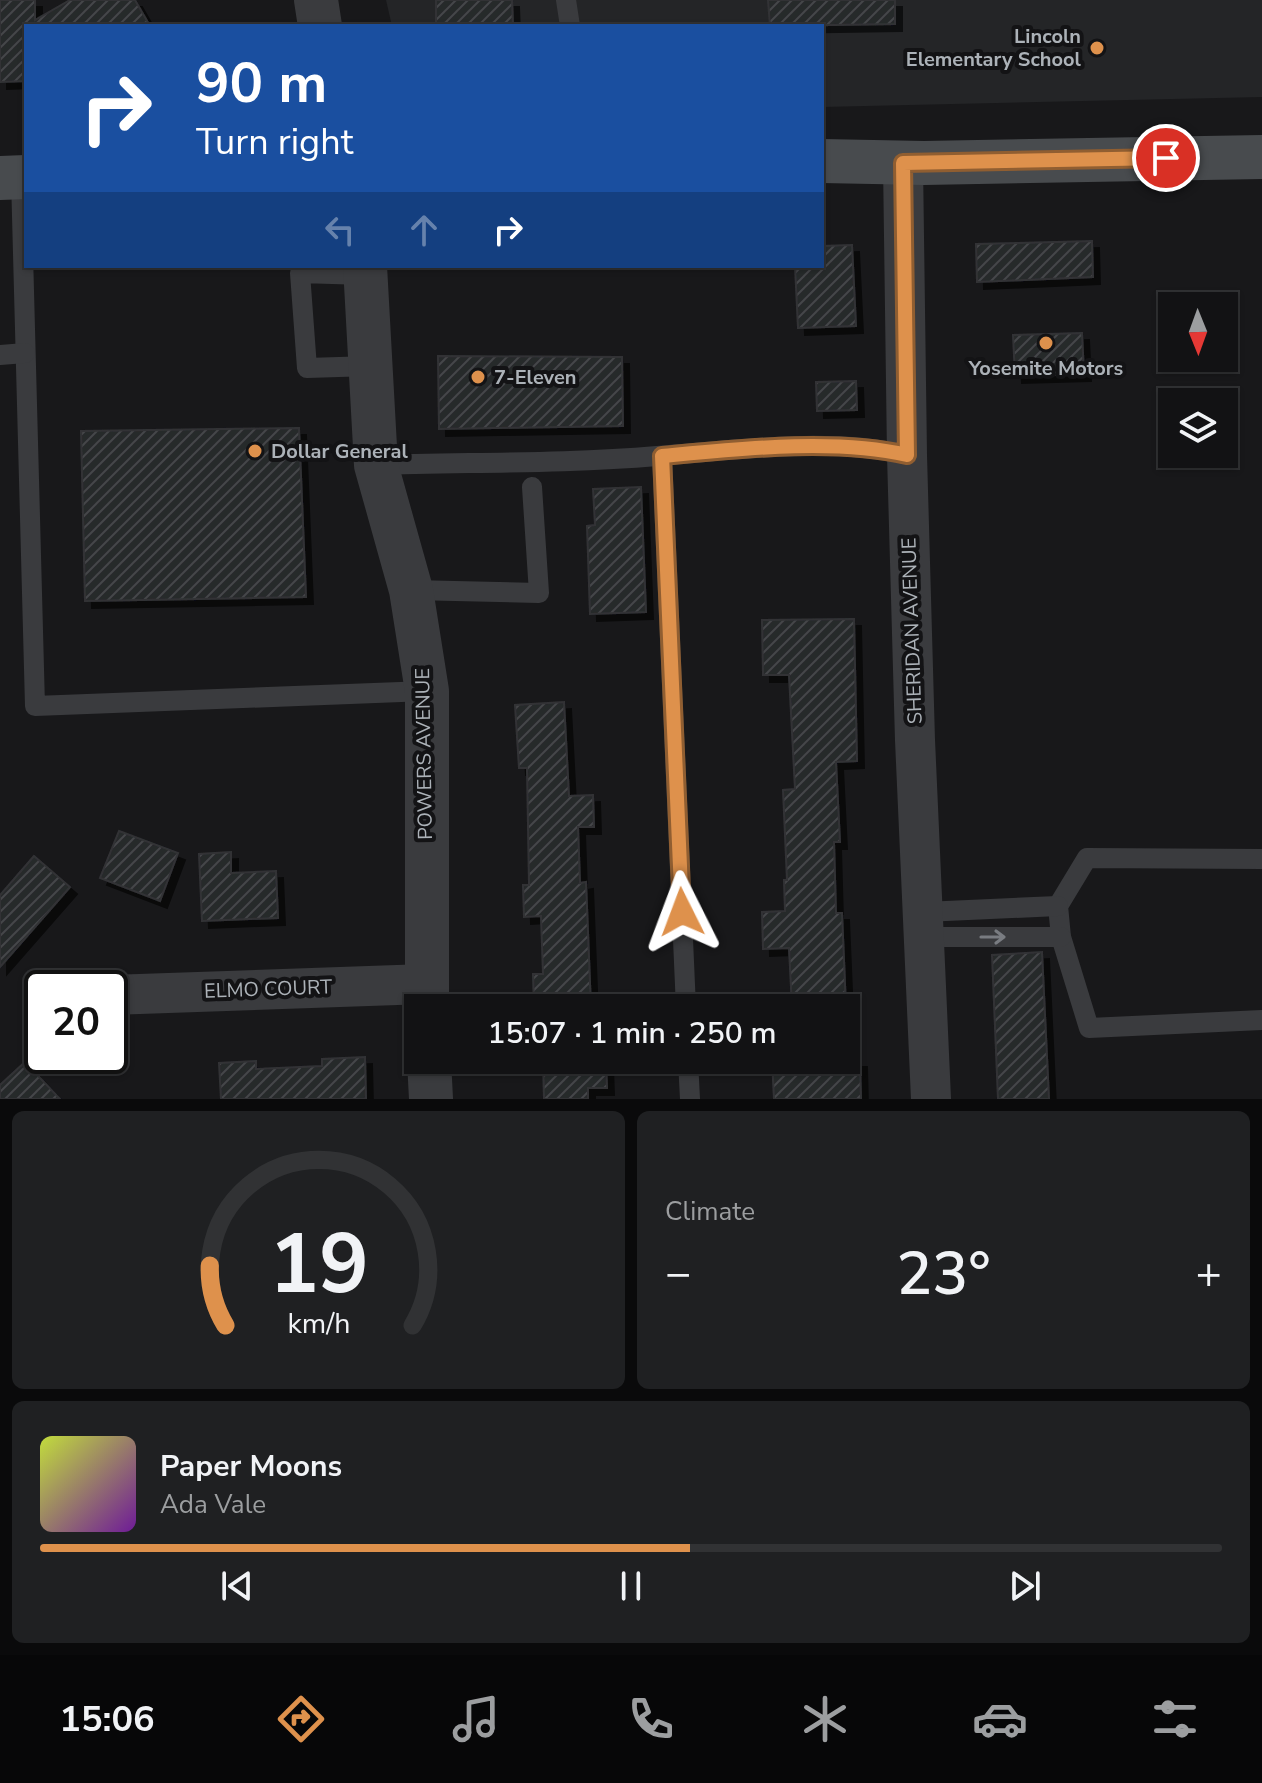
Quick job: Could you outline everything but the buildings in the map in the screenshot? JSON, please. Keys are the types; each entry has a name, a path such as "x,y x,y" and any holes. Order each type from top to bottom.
{"main road":[{"path":"824,161 903,163 1262,157"}],"street":[{"path":"316,0 320,24"},
{"name":"SHERIDAN AVENUE","path":"903,163 914,724 931,1099"},
{"name":"POWERS AVENUE","path":"365,270 376,465 411,590 427,691 426,994"},
{"name":"ELMO COURT","path":"128,995 404,996"},
{"path":"430,1074 431,1099"}],"lane":[{"path":"566,0 570,24"},
{"path":"16,178 25,353 35,706 427,691"},
{"path":"365,270 300,273 307,368 371,366"},
{"path":"0,355 25,353"},
{"path":"376,465 662,456 743,448 869,447 907,455"},
{"path":"662,456 685,994"},
{"path":"411,590 539,593 532,487"},
{"path":"1262,859 1087,858 1058,906 1061,937 1089,1028 1262,1020"},
{"path":"924,924 1058,906"},
{"path":"924,924 1061,937"},
{"path":"689,1074 690,1099"}],"shaded area":[{"name":"Lincoln Elementary School","path":"386,0 1262,0 1262,97 824,107 824,24 392,24"}],"place":[{"name":"Lincoln Elementary School","path":"1097,48"},
{"name":"Yosemite Motors","path":"1046,343"},
{"name":"7-Eleven","path":"478,377"},
{"name":"Dollar General","path":"255,451"}],"route":[{"path":"682,912 662,456 743,448 869,447 907,455 903,163 1166,158"}]}
